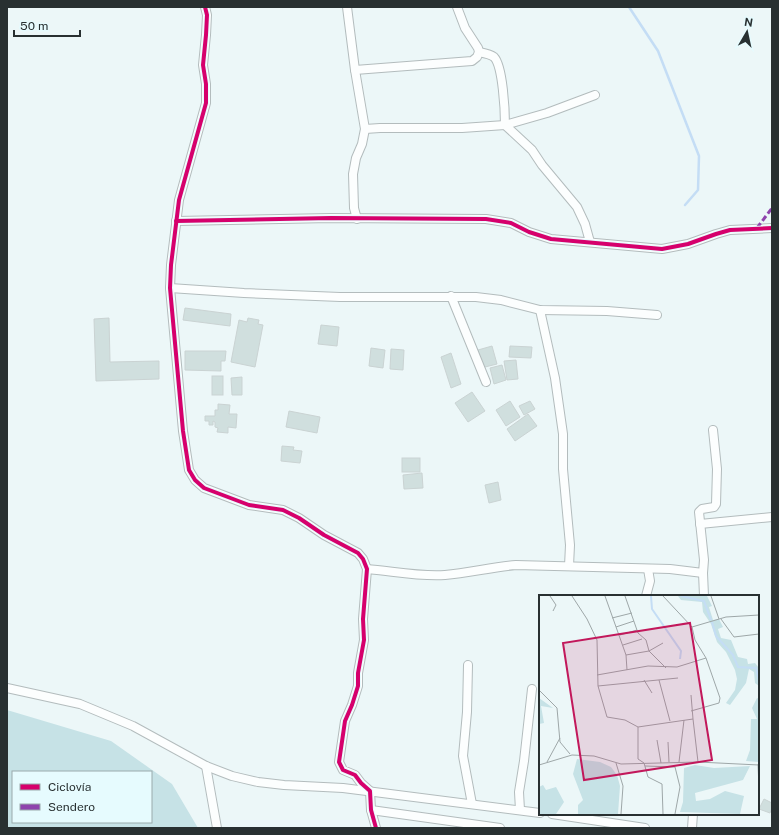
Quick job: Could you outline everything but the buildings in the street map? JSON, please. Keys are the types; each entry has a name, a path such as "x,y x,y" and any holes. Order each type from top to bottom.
{"street":[{"path":"205,7 207,15 203,64 206,84 206,103 179,200 171,265 170,288 183,431 189,470 204,488 249,505 283,510 299,518 324,536 358,553 363,559 367,569 363,619 364,640 358,673 358,686 345,721 339,762 343,770 355,775 370,791 371,810 376,828"},
{"path":"348,7 355,70 364,129 362,144 356,158 353,174 354,208 357,219"},
{"path":"355,70 472,61 477,57 479,52 477,44 465,28 457,7"},
{"path":"479,52 487,54 494,58 497,62 501,76 506,126 532,150 542,165 577,207 585,224 590,242"},
{"path":"364,129 469,128 506,126 596,95"},
{"path":"176,221 331,218 494,219 510,223 529,232 551,239 662,249 688,244 730,230 772,228"},
{"path":"170,288 340,297 476,297 501,300 540,310 657,315"},
{"path":"451,296 486,382"},
{"path":"540,310 555,378 563,434 563,469 570,545 569,566"},
{"path":"704,595 704,560 699,518 700,510 714,507 716,504 717,469 713,430"},
{"path":"700,524 772,517"},
{"path":"367,569 438,575 499,566 569,566 670,569 703,573"},
{"path":"646,595 650,581 648,569"},
{"path":"468,665 467,712 463,756 472,804"},
{"path":"7,688 80,704 133,726 206,766 232,776 258,782 343,788 539,812"},
{"path":"520,810 519,792 532,689"},
{"path":"206,766 217,828"},
{"path":"371,810 500,828"},
{"path":"565,815 645,828"},
{"path":"692,828 693,815"}],"shaded area":[{"path":"7,710 111,741 172,784 198,828 7,828"}],"waterway":[{"path":"629,7 658,51 699,156 698,190 685,205"}],"marked path":[{"path":"757,228 772,208"}],"cycle path":[{"path":"205,7 207,15 203,65 206,84 206,103 179,200 171,265 170,288 183,431 189,470 195,480 204,488 249,505 283,510 299,518 324,535 358,553 363,559 367,569 363,619 364,640 358,673 358,686 345,721 339,762 343,770 355,775 370,791 371,810 376,828"},
{"path":"176,221 331,218 486,219 511,223 529,232 551,239 662,249 688,244 730,230 772,228"}]}
